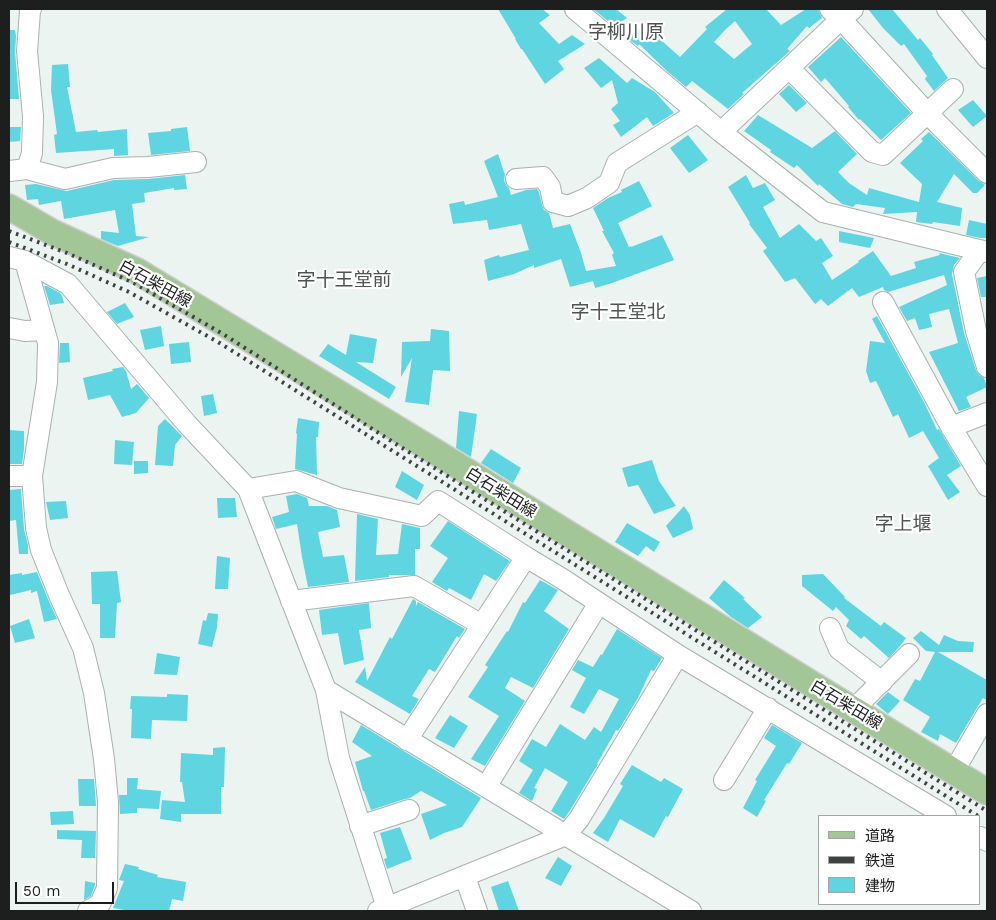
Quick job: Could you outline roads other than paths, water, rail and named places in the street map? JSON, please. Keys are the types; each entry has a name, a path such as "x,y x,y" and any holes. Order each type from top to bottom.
{"main road":[{"name":"白石柴田線","path":"9,207 52,232 137,271 987,792"}],"street":[{"path":"31,9 27,51 33,116 32,153 18,170 65,179 113,168 148,167 196,162"},
{"path":"575,9 722,132 823,212 984,251 964,272 976,331 985,354"},
{"path":"947,9 987,58"},
{"path":"722,132 789,68 841,12 928,114 987,173"},
{"path":"789,68 872,152 884,154 953,89"},
{"path":"516,179 543,177 550,187 553,202 568,206 586,198 609,183 617,163 698,112"},
{"path":"17,259 48,343 47,382 32,476 36,528 41,550 83,648 94,693 104,759 108,802 107,888 100,904 88,911"},
{"path":"17,259 68,284 187,424 248,489 326,690 339,758 384,910 566,836 678,655"},
{"path":"883,302 951,427 987,486"},
{"path":"9,328 44,330"},
{"path":"951,427 987,413"},
{"path":"9,476 32,476"},
{"path":"248,489 296,482 339,498 422,516 438,501 562,578 678,655 944,815"},
{"path":"408,740 526,557"},
{"path":"291,601 414,586 482,625"},
{"path":"486,787 600,603"},
{"path":"830,628 839,649 882,682"},
{"path":"853,710 909,654"},
{"path":"326,690 691,911"},
{"path":"724,780 768,708"},
{"path":"954,771 987,714"},
{"path":"360,826 409,810"},
{"path":"465,877 477,911"}],"railway":[{"path":"9,231 67,253 134,283 223,334 396,444 987,811"},
{"path":"9,242 67,264 129,292 218,342 976,815"}],"district":[{"name":"字柳川原","path":"626,32"},
{"name":"字十王堂前","path":"344,280"},
{"name":"字十王堂北","path":"618,312"},
{"name":"字上堰","path":"903,524"}]}
